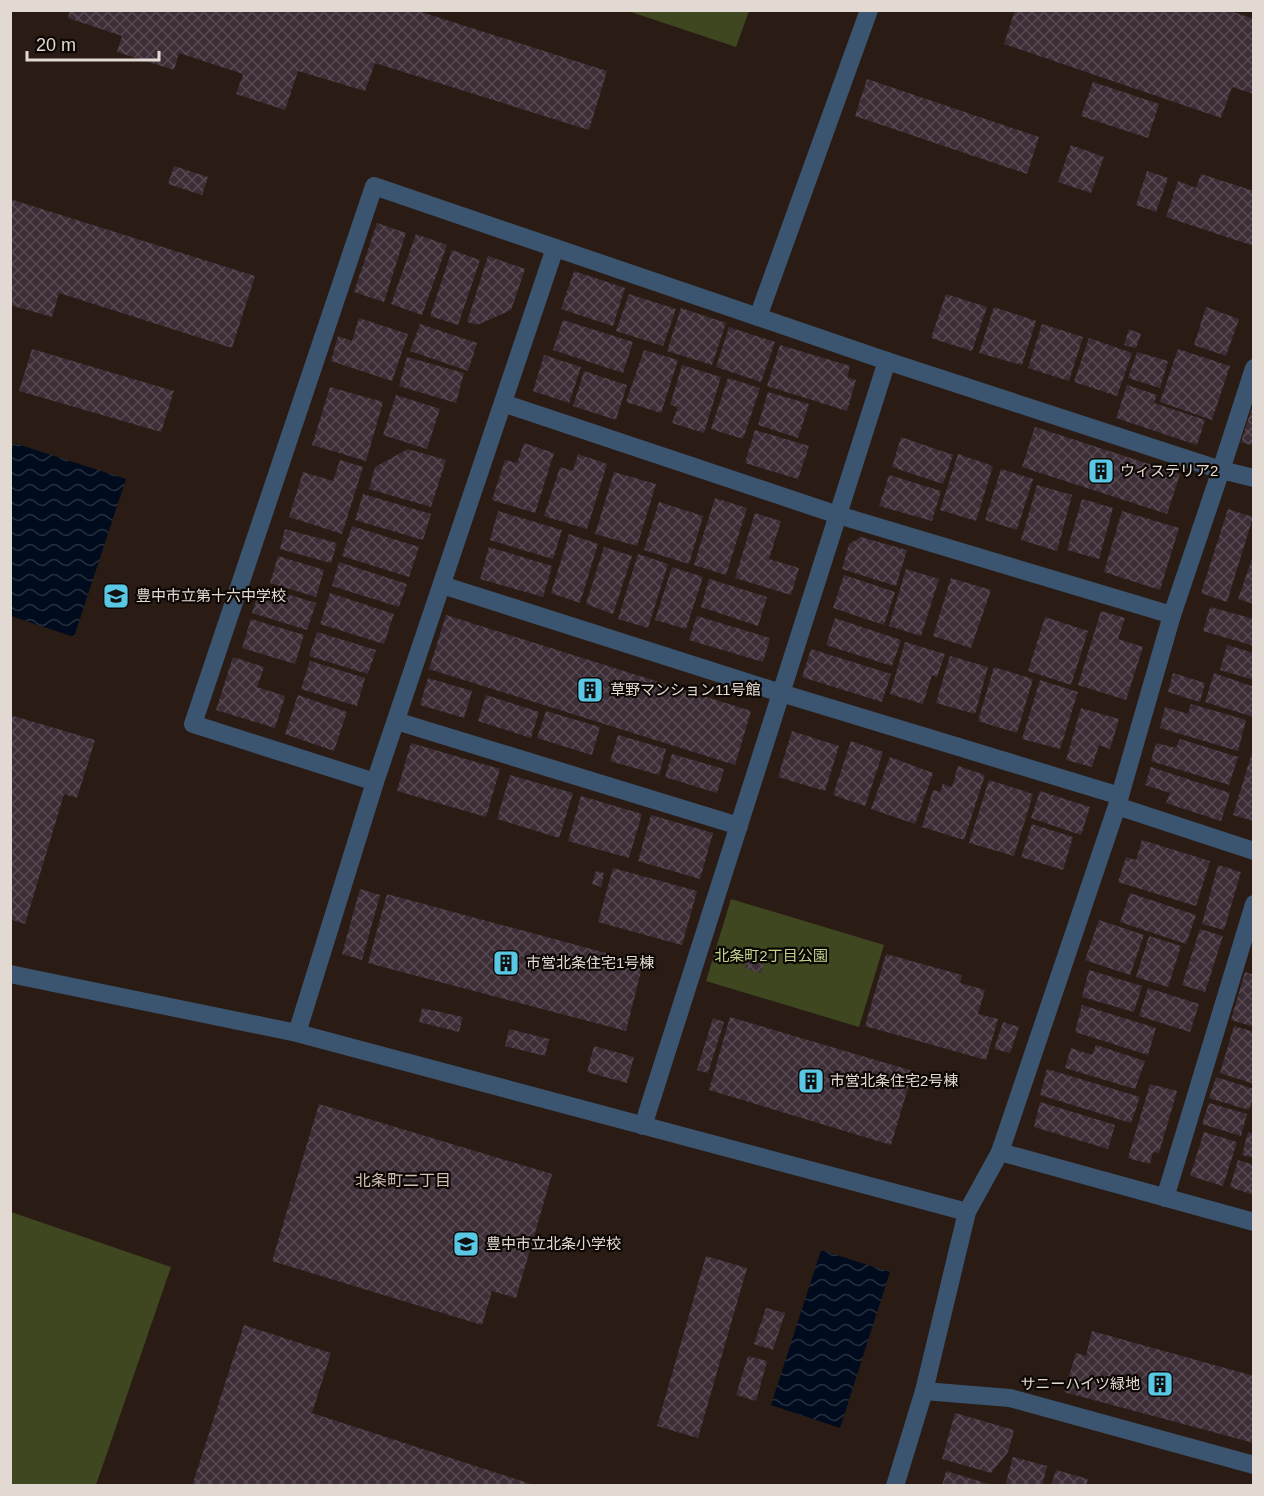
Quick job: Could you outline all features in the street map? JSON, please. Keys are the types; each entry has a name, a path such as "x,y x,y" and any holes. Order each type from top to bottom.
{"street":[{"path":"758,317 869,10"},
{"path":"375,782 193,724 374,186 887,361 1221,470 1254,478"},
{"path":"297,1033 375,782 555,248"},
{"path":"643,1126 887,361"},
{"path":"895,1485 924,1391 967,1212 1000,1152 1119,801 1172,615 1254,368"},
{"path":"503,403 838,515 1172,615"},
{"path":"442,585 1119,801 1254,851"},
{"path":"396,721 740,826"},
{"path":"1165,1198 1254,904"},
{"path":"10,974 297,1033 967,1212"},
{"path":"1000,1152 1254,1222"},
{"path":"924,1391 1010,1398 1254,1465"}],"green space":[{"path":"628,11 749,11 736,47"},
{"name":"北条町2丁目公園","path":"731,899 884,945 859,1027 706,981"},
{"path":"11,1212 171,1267 96,1485 11,1485"}],"water":[{"path":"14,443 126,479 74,637 11,616 10,455"},
{"path":"821,1250 890,1272 840,1428 771,1405"}],"building":[{"path":"70,10 415,10 607,71 589,130 375,63 365,91 298,71 285,110 236,94 243,74 179,53 174,70 117,52 122,36 68,18"},
{"path":"1015,10 1228,10 1254,19 1254,94 1232,87 1221,118 1004,44"},
{"path":"867,79 1039,137 1027,174 855,116"},
{"path":"1093,82 1159,104 1148,138 1081,116"},
{"path":"1071,145 1104,157 1091,193 1058,182"},
{"path":"174,166 208,177 202,195 168,184"},
{"path":"1147,171 1168,178 1156,212 1136,205"},
{"path":"1201,174 1254,191 1254,246 1166,217 1178,181 1196,188"},
{"path":"10,199 255,276 232,348 59,293 52,317 10,305"},
{"path":"377,223 406,233 384,302 354,292"},
{"path":"416,234 447,245 422,315 391,304"},
{"path":"452,250 480,260 458,325 430,316"},
{"path":"488,256 525,269 511,310 477,325 467,322"},
{"path":"574,271 625,288 613,326 561,309"},
{"path":"629,294 676,309 663,346 616,331"},
{"path":"946,294 987,307 972,351 931,338"},
{"path":"994,307 1036,321 1022,365 979,353"},
{"path":"1206,307 1239,319 1226,356 1194,345"},
{"path":"681,308 726,323 712,365 667,351"},
{"path":"359,318 408,334 392,381 331,361 338,336 352,341"},
{"path":"563,320 633,342 623,373 553,350"},
{"path":"420,324 477,343 468,371 410,351"},
{"path":"1042,324 1083,337 1069,381 1028,368"},
{"path":"729,327 775,342 761,382 716,367"},
{"path":"1129,329 1141,334 1136,348 1124,345"},
{"path":"1089,338 1132,353 1117,396 1074,382"},
{"path":"780,345 850,366 847,377 856,380 847,411 767,386"},
{"path":"32,349 174,391 161,432 19,391"},
{"path":"1178,349 1230,366 1212,420 1160,402"},
{"path":"644,350 678,360 661,413 626,402"},
{"path":"1137,352 1168,361 1160,388 1128,378"},
{"path":"544,355 581,367 569,403 533,391"},
{"path":"407,357 464,373 456,403 399,386"},
{"path":"682,365 721,377 704,433 672,423 678,407 670,405"},
{"path":"584,371 627,385 616,420 573,406"},
{"path":"728,378 760,388 743,439 711,429"},
{"path":"1127,385 1157,395 1154,403 1205,420 1197,445 1116,418"},
{"path":"330,387 383,402 366,461 312,445"},
{"path":"768,392 809,404 798,438 758,425"},
{"path":"396,395 440,409 427,449 383,435"},
{"path":"1254,405 1254,446 1241,442"},
{"name":"ウィステリア2","path":"1035,427 1180,474 1167,514 1022,467"},
{"path":"755,430 809,446 798,479 745,463"},
{"path":"901,437 953,455 943,484 892,467"},
{"path":"524,443 554,453 535,513 492,500 505,460 517,463"},
{"path":"408,449 446,460 431,507 369,489 375,467"},
{"path":"578,454 607,464 587,529 544,516 560,467 573,471"},
{"path":"958,454 993,466 976,521 940,510"},
{"path":"340,460 363,467 342,534 289,517 303,472 333,481"},
{"path":"1001,469 1033,479 1017,530 985,520"},
{"path":"614,472 656,484 637,546 595,534"},
{"path":"889,475 941,491 932,521 879,506"},
{"path":"1037,485 1072,495 1057,551 1021,540"},
{"path":"363,494 431,514 423,540 355,520"},
{"path":"715,498 747,508 726,575 694,565"},
{"path":"1082,499 1113,508 1099,559 1067,550"},
{"path":"659,502 703,516 689,564 644,550"},
{"path":"1228,509 1253,517 1227,602 1201,593"},
{"path":"498,511 562,530 553,559 490,540"},
{"path":"1122,511 1179,528 1160,590 1104,572"},
{"path":"755,513 781,521 769,559 799,568 791,595 735,578"},
{"path":"352,526 419,547 409,577 342,556"},
{"path":"285,529 337,543 331,563 280,549"},
{"path":"569,534 598,544 580,603 551,593"},
{"path":"861,537 907,550 896,586 842,569 849,544"},
{"path":"489,547 552,566 543,597 480,579"},
{"path":"604,547 632,556 613,614 586,604"},
{"path":"1254,553 1254,604 1238,599"},
{"path":"638,554 668,564 648,628 618,619"},
{"path":"278,556 324,570 316,597 270,583"},
{"path":"339,562 407,584 399,607 332,586"},
{"path":"672,567 703,577 686,629 655,620"},
{"path":"906,569 939,579 921,636 889,626"},
{"path":"844,575 895,592 884,625 833,608"},
{"path":"951,578 991,590 971,648 933,636"},
{"path":"709,579 767,597 758,626 701,607"},
{"path":"261,586 316,603 307,630 252,613"},
{"path":"330,593 394,614 384,644 320,624"},
{"path":"1210,607 1254,619 1254,646 1203,631"},
{"path":"1101,611 1125,618 1118,639 1143,647 1126,700 1078,685"},
{"name":"草野マンション11号館","path":"446,615 751,711 735,765 429,669"},
{"path":"697,616 770,638 763,662 689,640"},
{"path":"1045,617 1088,631 1071,685 1028,671"},
{"path":"835,618 901,640 892,666 826,645"},
{"path":"251,619 304,635 295,664 242,648"},
{"path":"317,632 376,650 368,674 309,656"},
{"path":"905,642 945,654 937,677 932,675 923,704 890,694"},
{"path":"1227,645 1254,653 1254,680 1220,670"},
{"path":"811,649 891,674 882,702 802,677"},
{"path":"950,656 988,667 975,714 936,703"},
{"path":"233,657 264,667 257,687 285,696 275,728 216,710"},
{"path":"310,661 365,678 357,706 301,689"},
{"path":"994,667 1033,679 1017,733 978,721"},
{"path":"1173,673 1205,683 1200,702 1168,692"},
{"path":"1214,673 1254,687 1254,717 1205,702"},
{"path":"428,678 472,691 464,718 420,705"},
{"path":"1040,680 1078,692 1060,749 1022,739"},
{"path":"298,695 347,712 334,751 285,734"},
{"path":"486,695 539,712 531,738 478,721"},
{"path":"1191,704 1246,720 1238,751 1160,728 1165,707 1188,714"},
{"path":"1081,708 1119,719 1110,749 1099,745 1092,767 1066,760"},
{"path":"546,711 600,727 592,755 537,738"},
{"path":"10,715 95,740 77,798 64,794 25,924 10,919"},
{"path":"792,731 839,746 825,791 778,777"},
{"path":"618,735 666,749 659,775 610,761"},
{"path":"1180,739 1238,757 1229,785 1151,761 1156,743 1176,748"},
{"path":"851,741 883,752 865,806 833,795"},
{"path":"411,743 500,769 486,817 397,791"},
{"path":"1254,749 1254,821 1233,815"},
{"path":"672,754 724,769 717,793 665,777"},
{"path":"890,757 933,773 915,824 871,809"},
{"path":"958,766 985,775 964,840 922,827 933,790 940,792 943,784 952,787"},
{"path":"1151,767 1230,793 1221,821 1166,803 1170,793 1145,785"},
{"path":"510,775 573,793 559,838 497,819"},
{"path":"989,780 1033,794 1014,856 969,843"},
{"path":"1040,791 1090,807 1081,835 1031,818"},
{"path":"581,796 642,814 629,858 568,841"},
{"path":"651,815 713,833 700,879 638,861"},
{"path":"1032,824 1073,837 1063,870 1021,857"},
{"path":"1142,840 1210,861 1196,906 1118,882 1126,857 1136,860"},
{"path":"1218,865 1241,872 1224,930 1202,924"},
{"path":"613,868 697,891 682,945 598,922"},
{"path":"596,871 604,873 601,887 592,884"},
{"path":"360,889 380,895 362,960 342,954"},
{"path":"1130,893 1196,915 1186,944 1120,922"},
{"name":"市営北条住宅1号棟","path":"387,894 643,963 626,1031 368,963"},
{"path":"1099,920 1144,935 1130,975 1085,960"},
{"path":"1200,929 1223,936 1205,992 1182,985"},
{"path":"1149,936 1181,946 1168,987 1136,977"},
{"path":"749,953 766,956 761,973 745,968"},
{"path":"886,954 962,975 960,983 985,990 978,1014 998,1019 986,1060 865,1026"},
{"path":"1089,970 1142,986 1134,1012 1082,997"},
{"path":"1245,972 1254,975 1254,1027 1231,1020"},
{"path":"1148,988 1199,1004 1190,1032 1139,1016"},
{"path":"1082,1005 1156,1028 1148,1055 1075,1032"},
{"path":"422,1008 463,1017 459,1032 419,1022"},
{"name":"市営北条住宅2号棟","path":"730,1017 913,1071 891,1145 709,1090"},
{"path":"713,1018 724,1022 708,1073 697,1070"},
{"path":"1003,1022 1019,1027 1010,1053 994,1049"},
{"path":"1234,1026 1254,1032 1254,1084 1220,1073"},
{"path":"509,1029 549,1039 545,1056 505,1046"},
{"path":"1096,1045 1145,1061 1135,1089 1065,1068 1071,1048 1092,1055"},
{"path":"594,1046 634,1057 627,1083 587,1072"},
{"path":"1047,1069 1140,1097 1131,1123 1040,1095"},
{"path":"1216,1077 1254,1089 1254,1097 1249,1110 1209,1098"},
{"path":"1150,1084 1177,1091 1159,1153 1153,1152 1150,1164 1128,1158"},
{"path":"1040,1102 1115,1125 1108,1149 1034,1127"},
{"path":"1209,1103 1247,1114 1241,1136 1202,1124"},
{"path":"319,1104 552,1174 516,1298 492,1291 482,1325 272,1261"},
{"path":"1204,1132 1237,1142 1223,1186 1190,1176"},
{"path":"1248,1132 1254,1134 1254,1158 1242,1155"},
{"path":"1238,1160 1254,1165 1254,1195 1230,1187"},
{"path":"706,1256 747,1268 698,1438 657,1426"},
{"path":"766,1308 785,1313 773,1350 754,1344"},
{"path":"244,1325 331,1353 312,1413 537,1486 192,1486"},
{"name":"サニーハイツ緑地","path":"1092,1331 1254,1376 1254,1443 1064,1392 1076,1353 1086,1356"},
{"path":"748,1356 767,1361 756,1401 736,1395"},
{"path":"955,1413 1014,1430 1008,1452 991,1473 942,1459"},
{"path":"1013,1457 1047,1466 1042,1486 1005,1486"},
{"path":"1056,1470 1088,1479 1086,1486 1051,1486"},
{"path":"946,1471 992,1485 992,1486 942,1486"}],"place":[{"name":"ウィステリア2","path":"1101,471"},
{"name":"豊中市立第十六中学校","path":"116,596"},
{"name":"草野マンション11号館","path":"590,690"},
{"name":"市営北条住宅1号棟","path":"506,963"},
{"name":"市営北条住宅2号棟","path":"811,1081"},
{"name":"豊中市立北条小学校","path":"466,1244"},
{"name":"サニーハイツ緑地","path":"1160,1384"}],"district":[{"name":"北条町二丁目","path":"403,1180"}]}
